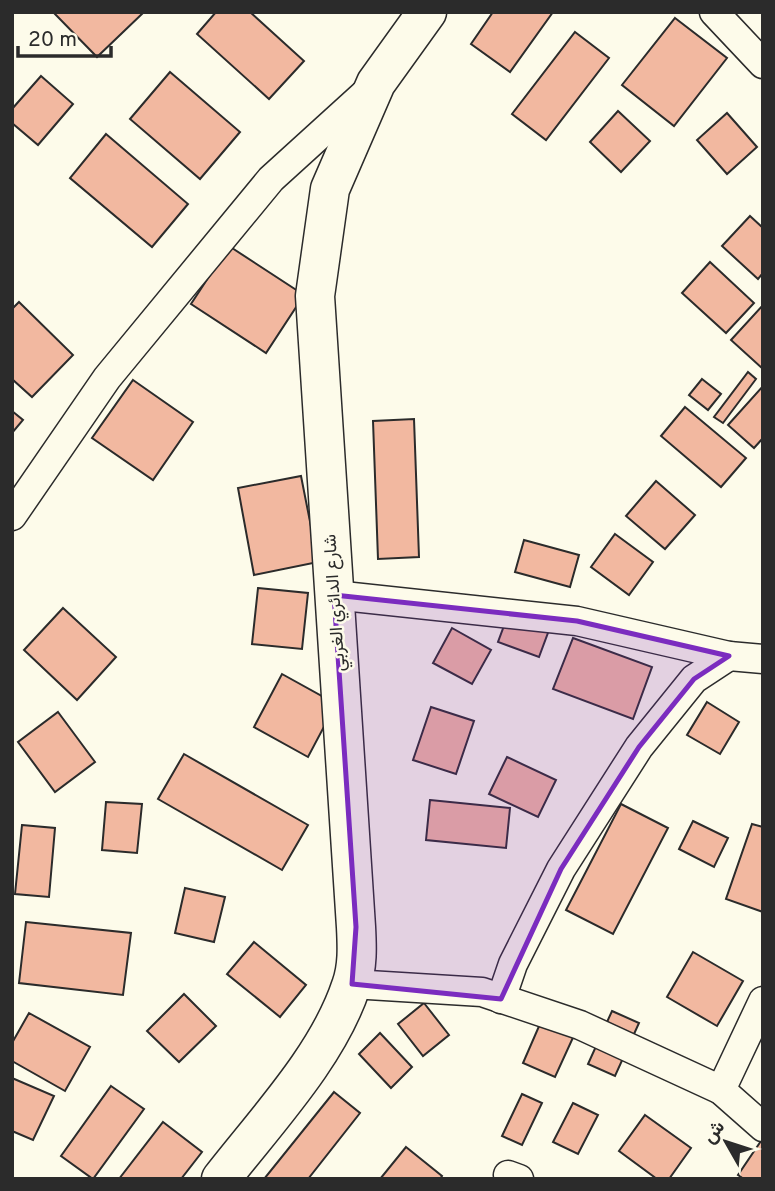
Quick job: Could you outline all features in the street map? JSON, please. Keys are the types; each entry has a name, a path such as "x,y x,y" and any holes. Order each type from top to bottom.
{"street":[{"name":"شارع الدائري الغربي","path":"221,1179 320,1052 352,984 357,954 356,927 316,296 330,189 376,83 428,12"},
{"path":"715,12 763,64"},
{"path":"13,513 107,378 271,178 376,83"},
{"path":"334,595 577,621 729,656 763,659"},
{"path":"501,999 513,964 561,869 639,747 694,678 729,656"},
{"path":"352,984 482,992 580,1025 721,1090 763,1127"},
{"path":"721,1090 763,1001"}],"highlighted area":[{"path":"334,595 577,621 729,656 694,679 639,747 561,869 501,999 352,984 356,927"}],"building":[{"path":"53,12 144,12 97,57"},
{"path":"216,12 250,12 304,61 269,99 197,34"},
{"path":"493,12 553,12 510,72 471,44"},
{"path":"675,18 727,58 674,126 622,85"},
{"path":"575,32 609,58 546,140 512,114"},
{"path":"170,72 240,132 200,179 130,119"},
{"path":"41,76 73,104 38,145 12,123 12,109"},
{"path":"618,111 650,141 621,172 590,142"},
{"path":"727,113 757,147 727,174 697,140"},
{"path":"106,134 188,204 152,247 70,178"},
{"path":"750,216 763,228 763,273 758,279 722,246"},
{"path":"229,246 304,295 266,353 191,304"},
{"path":"710,262 754,303 726,333 682,293"},
{"path":"19,302 73,355 32,397 12,379 12,309"},
{"path":"763,305 763,369 731,340"},
{"path":"748,372 756,379 723,423 714,417"},
{"path":"702,379 721,394 708,410 689,395"},
{"path":"133,380 193,422 153,480 92,438"},
{"path":"763,386 763,438 754,448 728,425"},
{"path":"685,407 746,458 721,487 661,436"},
{"path":"12,411 23,420 12,433"},
{"path":"414,419 419,557 378,559 373,421"},
{"path":"301,476 318,562 254,575 238,488"},
{"path":"656,481 695,515 665,549 626,516"},
{"path":"615,534 653,562 629,595 591,567"},
{"path":"524,540 579,555 570,587 515,572"},
{"path":"258,588 308,593 302,649 252,644"},
{"path":"63,608 116,657 77,700 24,650"},
{"path":"508,615 549,630 539,657 498,642"},
{"path":"452,628 491,650 472,684 433,663"},
{"path":"573,638 652,667 633,719 553,689"},
{"path":"282,674 336,704 308,757 254,727"},
{"path":"707,702 739,722 720,754 687,735"},
{"path":"431,707 474,721 456,774 413,760"},
{"path":"58,712 95,762 55,792 18,742"},
{"path":"184,754 308,825 282,870 158,799"},
{"path":"507,757 556,780 538,817 489,794"},
{"path":"430,800 510,808 506,848 426,840"},
{"path":"106,802 142,804 137,853 102,850"},
{"path":"621,804 668,828 613,934 566,910"},
{"path":"693,821 728,838 714,867 679,849"},
{"path":"752,824 763,827 763,912 726,899"},
{"path":"22,825 55,828 49,897 15,894"},
{"path":"185,888 225,897 214,942 175,933"},
{"path":"26,922 131,933 123,995 19,983"},
{"path":"254,942 306,985 280,1017 227,974"},
{"path":"693,952 743,981 717,1026 667,997"},
{"path":"184,994 216,1026 179,1062 147,1031"},
{"path":"424,1003 449,1035 423,1056 398,1024"},
{"path":"612,1011 639,1023 615,1076 588,1064"},
{"path":"29,1013 90,1047 65,1091 12,1061 12,1043"},
{"path":"543,1017 576,1031 555,1077 523,1063"},
{"path":"380,1033 412,1067 391,1088 359,1054"},
{"path":"12,1078 54,1096 33,1140 12,1131"},
{"path":"111,1086 144,1109 93,1179 61,1156"},
{"path":"334,1092 360,1113 308,1179 264,1179"},
{"path":"522,1094 542,1103 522,1145 502,1136"},
{"path":"573,1103 598,1115 578,1154 553,1142"},
{"path":"645,1115 691,1148 669,1179 657,1179 619,1151"},
{"path":"163,1122 202,1152 181,1179 119,1179"},
{"path":"763,1138 763,1179 744,1179 738,1175"},
{"path":"406,1147 442,1176 440,1179 380,1179"}]}
